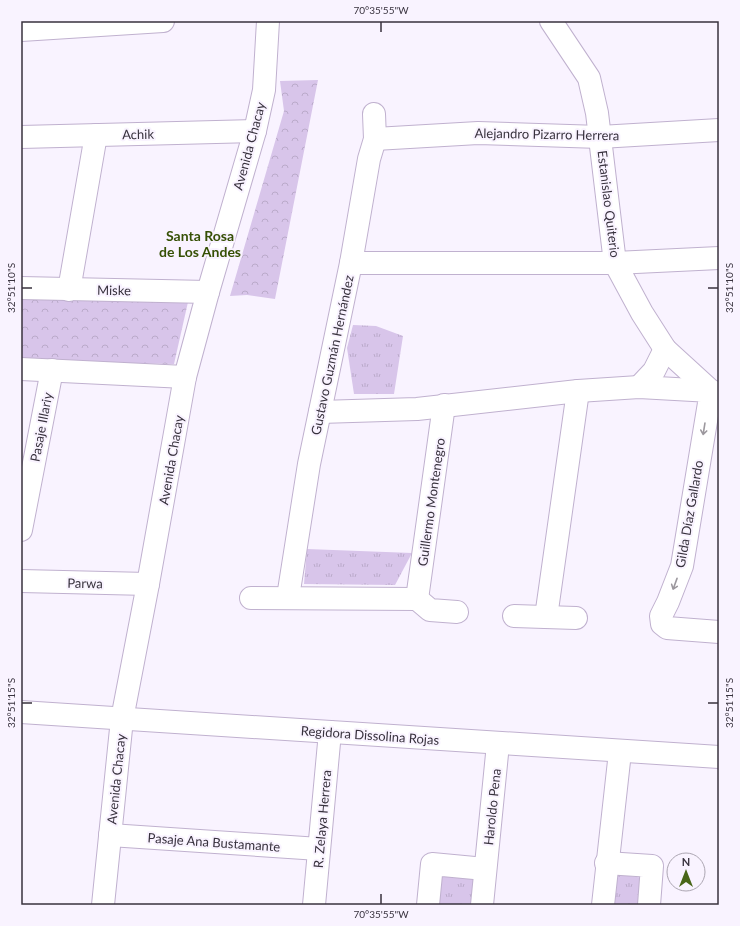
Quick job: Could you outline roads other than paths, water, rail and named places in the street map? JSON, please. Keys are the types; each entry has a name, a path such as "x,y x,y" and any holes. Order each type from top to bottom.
{"street":[{"path":"21,30 55,24 156,21"},
{"name":"Avenida Chacay","path":"103,905 122,719 185,377 255,131 264,90 268,21"},
{"name":"Estanislao Quiterio","path":"551,21 589,78 598,112 615,263 642,313 665,349 715,392"},
{"name":"Gustavo Guzmán Hernández","path":"288,597 309,464 351,263 369,159 375,138 374,114"},
{"name":"Alejandro Pizarro Herrera","path":"375,138 478,133 600,137 719,130"},
{"name":"Achik","path":"21,137 255,131"},
{"path":"69,290 96,135"},
{"path":"351,263 615,263 719,258"},
{"name":"Miske","path":"21,288 208,292"},
{"path":"639,387 654,371 665,349"},
{"path":"21,369 185,377"},
{"name":"Pasaje Illariy","path":"21,530 52,370"},
{"path":"320,412 417,409 578,391 639,387 715,392"},
{"path":"546,617 578,391"},
{"name":"Gilda Díaz Gallardo","path":"715,392 682,566 661,616 662,624 667,628 719,632"},
{"name":"Guillermo Montenegro","path":"417,599 444,405"},
{"name":"Parwa","path":"21,581 148,584"},
{"path":"252,598 288,597 417,599 430,610 457,612"},
{"path":"514,616 576,618"},
{"name":"Regidora Dissolina Rojas","path":"21,712 620,752 719,757"},
{"name":"R. Zelaya Herrera","path":"314,905 330,732"},
{"name":"Haroldo Pena","path":"482,905 498,744"},
{"path":"603,905 606,863 620,752"},
{"name":"Pasaje Ana Bustamante","path":"110,835 319,849"},
{"path":"606,863 652,866 649,905"},
{"path":"428,905 432,864 485,869"}],"district":[{"name":"Santa Rosa de Los Andes","path":"200,244"}]}
